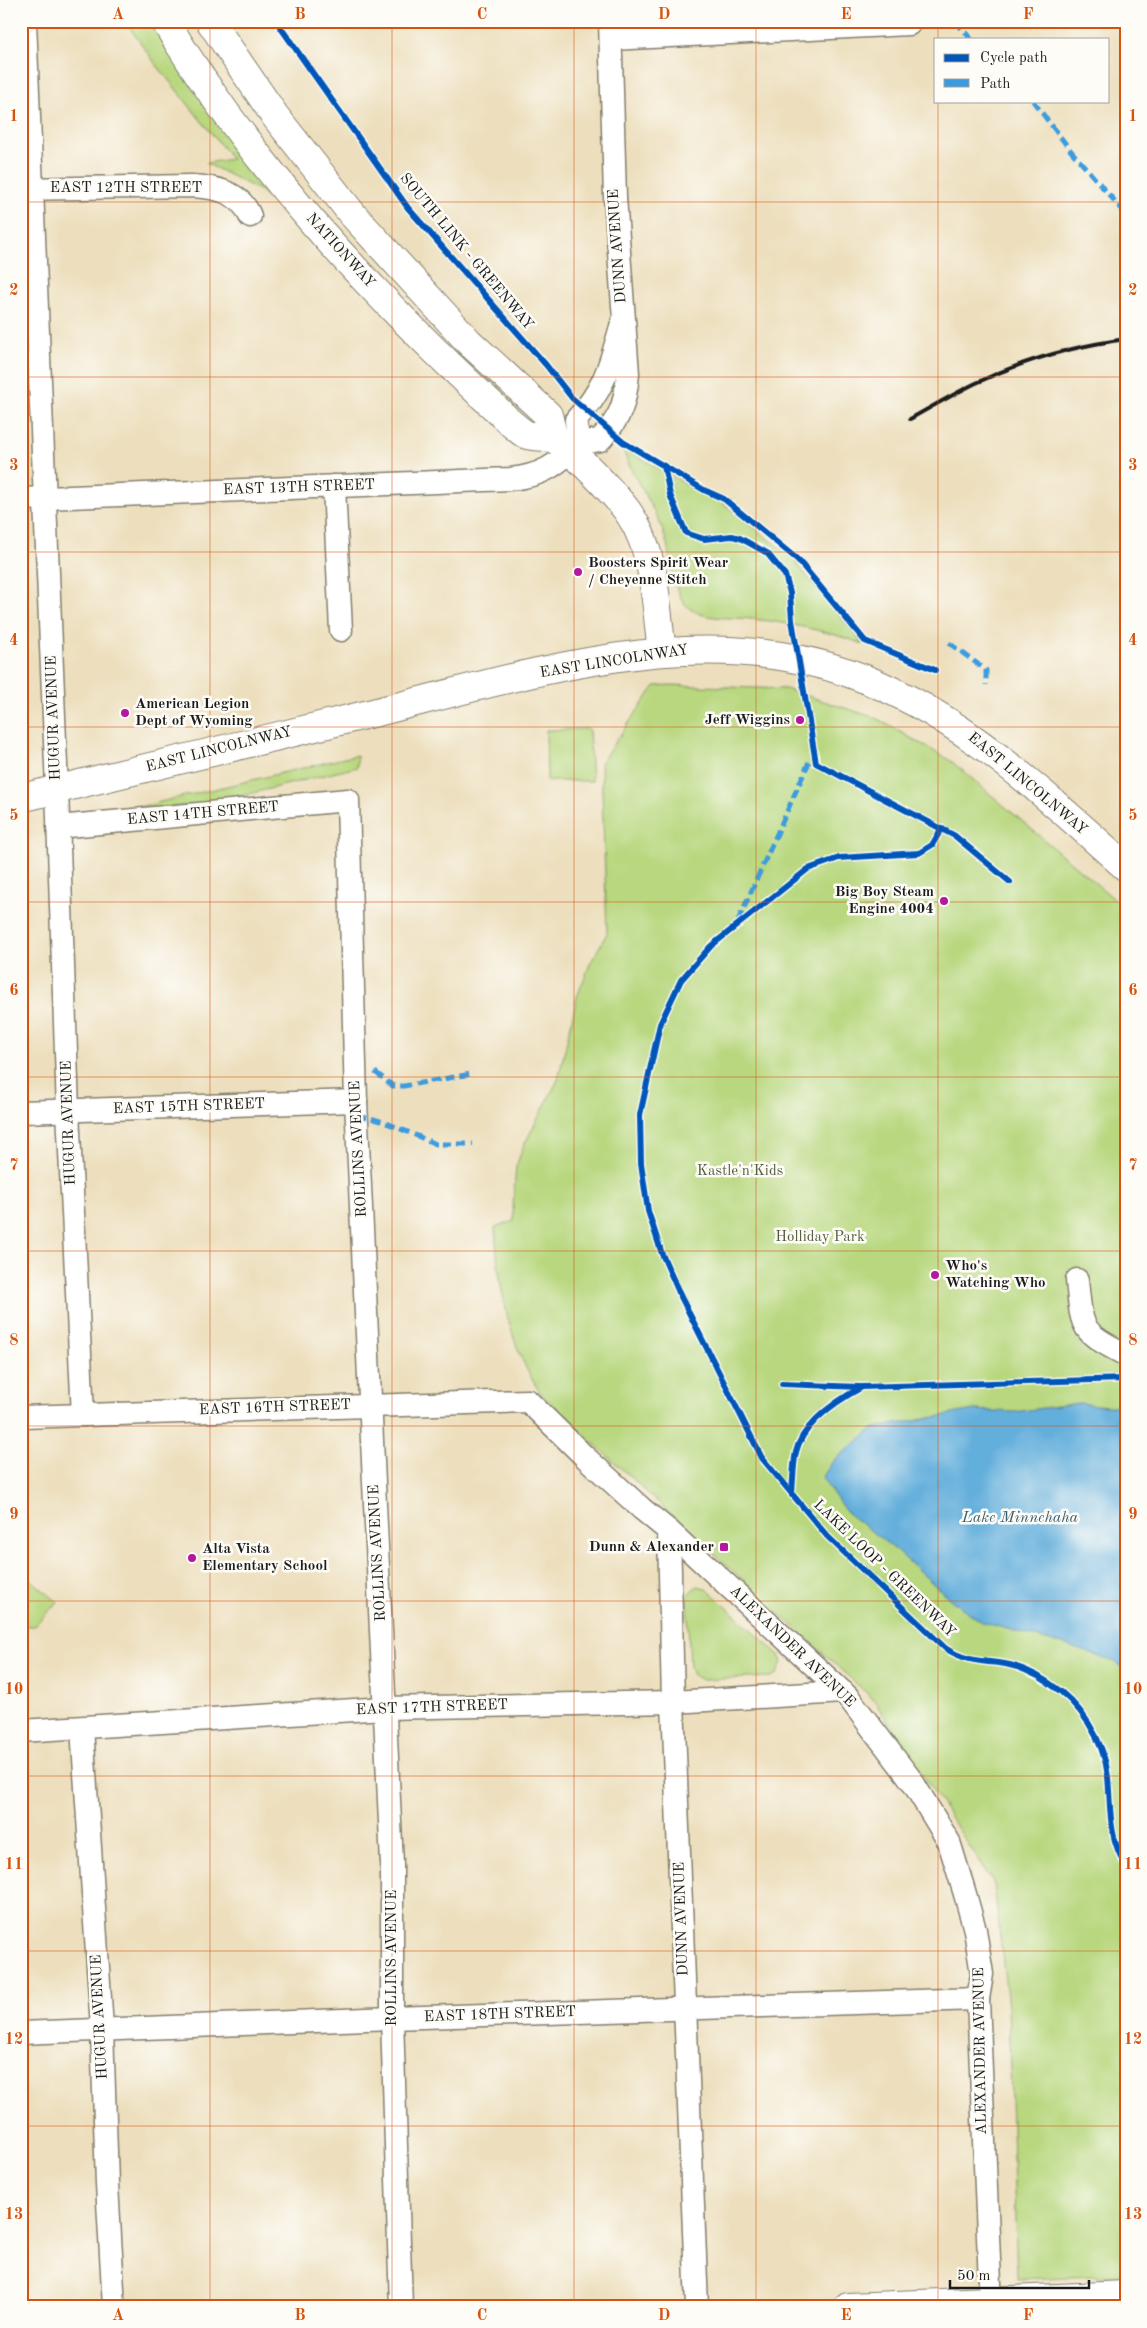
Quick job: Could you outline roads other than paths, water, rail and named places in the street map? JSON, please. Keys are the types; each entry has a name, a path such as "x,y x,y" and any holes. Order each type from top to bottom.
{"main road":[{"name":"NATIONWAY","path":"165,21 249,144 308,217 370,286 429,346 526,435 567,445"},
{"path":"210,21 274,116 328,184 395,263 469,342 548,415 567,445 632,517 639,530 650,564 662,652"},
{"name":"EAST LINCOLNWAY","path":"21,798 566,666 662,652 712,650 766,654 808,661 850,673 894,692 962,730 997,756 1126,867"},
{"path":"848,2307 991,2303 1126,2295"}],"street":[{"name":"HUGUR AVENUE","path":"25,21 27,188 45,498 68,1111 83,1415"},
{"path":"611,30 909,24"},
{"name":"DUNN AVENUE","path":"567,445 600,440 622,412 628,374 628,352 623,320 615,186 611,30"},
{"name":"EAST 12TH STREET","path":"27,188 191,186 217,188 229,193 247,209 250,216"},
{"path":"567,445 576,420 594,398 606,377 623,320"},
{"name":"EAST 13TH STREET","path":"21,499 523,478 535,476 550,468 567,445"},
{"path":"334,486 341,630"},
{"name":"EAST 14TH STREET","path":"58,827 348,800"},
{"name":"ROLLINS AVENUE","path":"348,800 356,1101 392,1864 392,2018 401,2307"},
{"name":"EAST 15TH STREET","path":"21,1112 356,1101"},
{"path":"1077,1280 1081,1318 1087,1332 1126,1355"},
{"name":"EAST 16TH STREET","path":"21,1417 528,1401"},
{"name":"ALEXANDER AVENUE","path":"528,1401 585,1457 642,1509 670,1530 843,1692 912,1781 949,1842 975,1930 982,1974 978,1999 991,2303"},
{"name":"DUNN AVENUE","path":"670,1530 673,1702 697,2307"},
{"name":"EAST 17TH STREET","path":"21,1731 385,1708 673,1702 843,1692"},
{"name":"HUGUR AVENUE","path":"82,1728 102,2028 106,2184 114,2307"},
{"name":"EAST 18TH STREET","path":"21,2033 102,2028 978,1999"}],"water":[{"name":"Lake Minnehaha","path":"1079,1403 1126,1408 1126,1669 1115,1662 1071,1647 982,1622 951,1600 897,1551 846,1512 822,1478 833,1461 874,1428 974,1410 1014,1412"}],"railway":[{"path":"910,419 974,384 1010,368 1067,350 1126,339"}],"place":[{"name":"Boosters Spirit Wear / Cheyenne Stitch","path":"578,572"},
{"name":"American Legion Dept of Wyoming","path":"125,713"},
{"name":"Jeff Wiggins","path":"800,720"},
{"name":"Big Boy Steam Engine 4004","path":"944,901"},
{"name":"Who's Watching Who","path":"935,1275"},
{"name":"Dunn & Alexander","path":"724,1547"},
{"name":"Alta Vista Elementary School","path":"192,1558"}],"park label":[{"name":"Kastle'n'Kids","path":"740,1171"},
{"name":"Holliday Park","path":"820,1237"}]}
